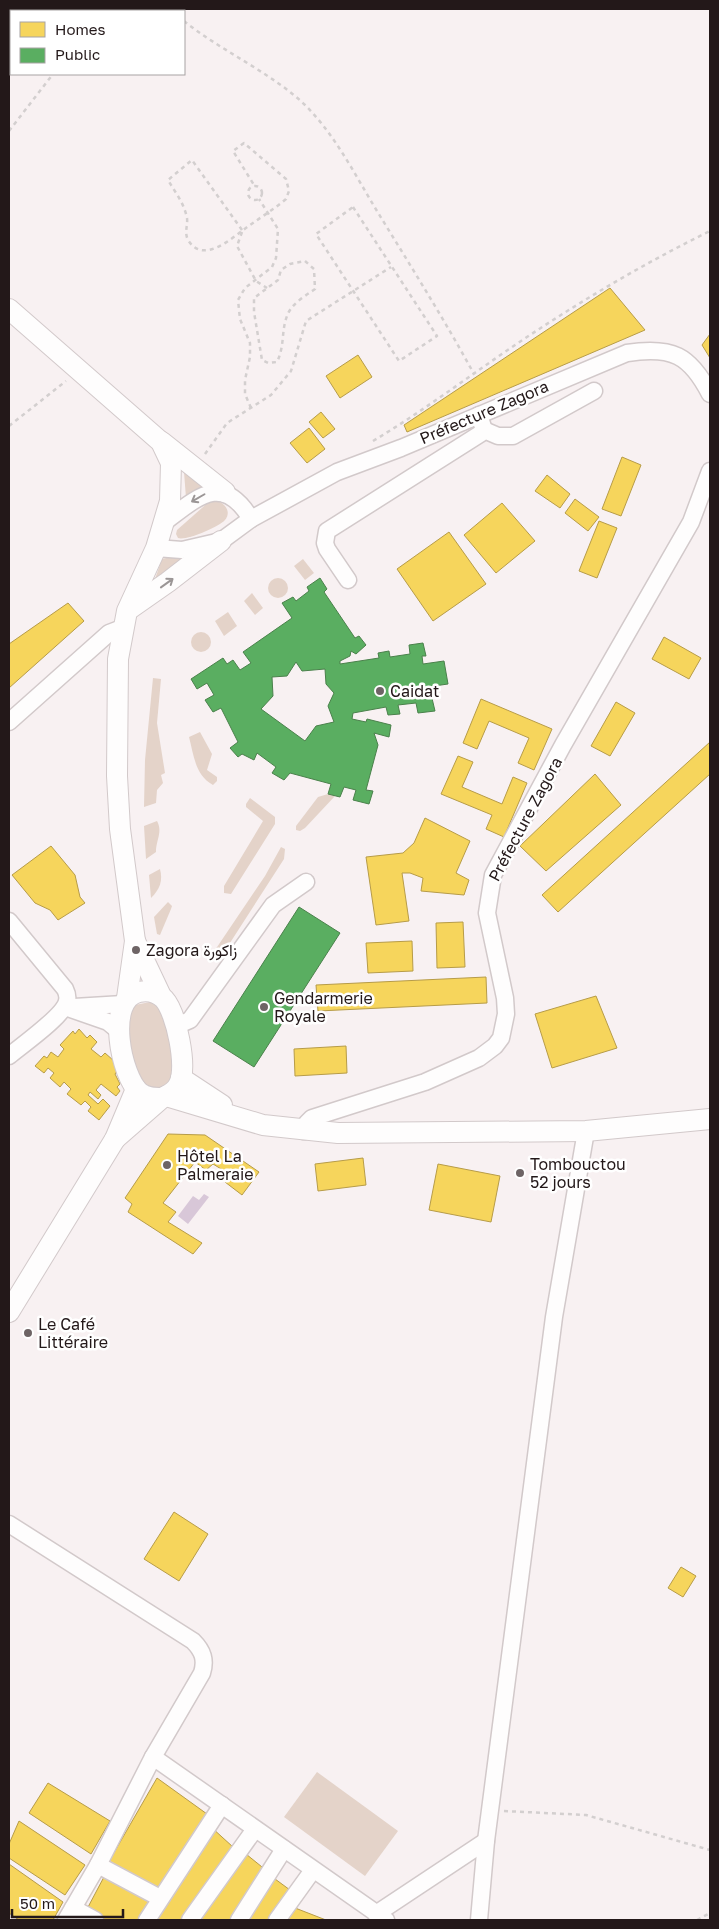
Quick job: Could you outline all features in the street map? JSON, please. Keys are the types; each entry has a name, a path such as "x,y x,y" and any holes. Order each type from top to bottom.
{"main road":[{"path":"9,309 161,442 196,467 225,492"},
{"path":"115,1140 176,1088 182,1078 176,1026 135,941 120,829 117,776 117,682 124,619 156,548 166,521 170,501 171,463 161,442"},
{"path":"124,619 221,541"},
{"path":"135,941 125,1001 119,1019 128,1070 136,1089 145,1096 164,1097 247,1121 277,1128 304,1131 411,1134 586,1132 710,1119"},
{"path":"125,1001 142,991 150,991 160,996"},
{"path":"182,1078 247,1121"},
{"path":"9,1312 115,1140 136,1089"}],"street":[{"name":"Préfecture Zagora","path":"221,541 250,519 337,472 401,448 482,422 609,359 640,351 669,353 690,362 710,394"},
{"path":"348,580 326,549 325,536 327,531 482,422 498,436 513,436 594,391"},
{"name":"Préfecture Zagora","path":"304,1131 306,1123 312,1118 425,1082 479,1058 495,1046 501,1038 506,1021 505,998 487,912 492,875 691,522 710,471"},
{"path":"166,521 203,494 225,492 239,504 250,519"},
{"path":"156,548 182,550 221,541"},
{"path":"9,722 124,619"},
{"path":"176,1026 190,1020 273,905 306,882"},
{"path":"9,921 65,989 68,996 64,1007 9,1056"},
{"path":"64,1007 125,1001"},
{"path":"64,1007 108,1022 120,1032"},
{"path":"479,1920 486,1842 552,1327 586,1132"},
{"path":"9,1524 127,1598 199,1647 204,1664 202,1673 152,1757 98,1865 69,1914 95,1920"},
{"path":"152,1757 381,1917 486,1842"},
{"path":"146,1920 222,1805"},
{"path":"190,1920 254,1828"},
{"path":"239,1920 284,1849"},
{"path":"98,1865 160,1898"},
{"path":"277,1920 313,1870"}],"path":[{"path":"185,22 208,41 270,79 305,105 345,154 359,182 452,334 474,374"},
{"path":"9,131 51,75"},
{"path":"242,230 192,160 168,180 183,204 187,220 185,232 189,242 204,250 214,249 227,243 286,199 289,191 286,179 244,143 233,151 254,185"},
{"path":"254,185 260,186 263,192 258,199 252,199 248,195 249,189 254,185"},
{"path":"251,408 245,394 250,343 237,307 240,292 272,267 276,258 278,229 258,199"},
{"path":"353,207 391,267 437,336 399,361 316,234 353,207"},
{"path":"242,230 237,246 256,281 268,288"},
{"path":"369,443 405,422 630,271 710,230"},
{"path":"305,261 314,269 315,289 295,304 287,315 283,349 277,362 268,363 262,360 254,312 254,298 268,288 278,280 281,270 290,264 305,261"},
{"path":"196,467 227,423 271,395 291,371 306,321 391,267"},
{"path":"9,426 80,370"},
{"path":"490,1810 586,1815 710,1850"},
{"path":"697,1920 710,1914"}],"shaded area":[{"path":"186,471 204,485 186,498 184,472"},
{"path":"211,500 215,500 225,506 228,513 225,520 202,533 178,538 177,530"},
{"path":"188,553 188,556 155,579 162,559"},
{"path":"303,559 314,573 305,580 294,566"},
{"path":"278,578 285,581 288,588 285,595 278,598 271,595 268,588 271,581"},
{"path":"252,593 263,608 255,615 244,601"},
{"path":"228,612 237,626 224,636 215,621"},
{"path":"201,632 208,635 211,642 208,649 201,652 194,649 191,642 194,635"},
{"path":"153,678 161,679 157,723 165,773 161,775 163,783 157,790 156,803 144,807 145,760"},
{"path":"200,732 212,754 207,770 217,777 217,781 213,785 202,776 192,751 189,737"},
{"path":"328,794 335,796 305,828 300,831 296,830 296,826 318,797"},
{"path":"250,798 275,817 275,824 231,894 224,893 224,886 263,821 246,807"},
{"path":"157,821 159,832 156,852 146,859 144,826"},
{"path":"281,847 285,849 284,859 219,960 211,956 265,876"},
{"path":"160,869 160,885 151,898 149,875"},
{"path":"168,902 172,906 160,935 157,934 154,917"},
{"path":"150,1002 158,1008 164,1017 171,1038 171,1081 159,1090 145,1085 132,1056 128,1035 128,1025 135,1005"},
{"path":"204,1194 209,1197 188,1224 178,1216 193,1196 199,1200"},
{"path":"317,1772 398,1831 365,1876 284,1817"}],"building: Homes":[{"path":"610,288 645,330 407,432 404,425"},
{"path":"710,334 710,358 702,345"},
{"path":"358,355 372,377 340,398 326,376"},
{"path":"321,412 335,429 323,438 309,422"},
{"path":"309,428 325,449 307,463 290,443"},
{"path":"622,457 641,465 621,516 602,509"},
{"path":"547,475 570,494 560,508 535,491"},
{"path":"575,499 599,517 588,531 565,513"},
{"path":"502,503 535,541 496,573 464,535"},
{"path":"599,521 617,528 597,578 579,571"},
{"path":"449,532 486,584 433,621 397,569"},
{"path":"68,603 84,621 9,688 9,644"},
{"path":"664,637 701,658 689,679 652,659"},
{"path":"481,699 552,729 534,770 518,763 529,738 489,721 477,749 463,743"},
{"path":"616,702 635,713 610,756 591,746"},
{"path":"710,742 710,774 558,912 542,895"},
{"path":"458,756 473,762 462,787 502,804 513,777 527,783 504,837 486,829 492,815 441,794"},
{"path":"595,774 621,805 546,871 520,846"},
{"path":"425,818 470,841 456,873 469,880 464,895 421,891 423,878 410,873 402,873 409,921 376,925 366,857 403,853 414,843"},
{"path":"51,846 75,875 80,897 85,903 58,920 50,910 35,903 12,875"},
{"path":"463,922 465,967 437,968 436,923"},
{"path":"412,941 413,971 368,973 366,943"},
{"path":"486,977 487,1003 318,1011 316,985"},
{"path":"596,996 617,1048 552,1068 535,1014"},
{"path":"79,1029 87,1038 90,1035 97,1042 91,1049 101,1057 105,1053 114,1061 118,1070 115,1074 120,1084 117,1087 120,1091 116,1096 101,1084 96,1090 101,1095 98,1099 90,1092 88,1095 98,1104 103,1099 110,1106 99,1120 88,1111 91,1107 85,1101 81,1105 67,1094 71,1089 64,1082 60,1087 50,1078 54,1073 48,1068 44,1073 35,1066 44,1056 47,1058 51,1052 58,1057 64,1049 60,1045 73,1031 75,1034"},
{"path":"346,1046 347,1073 295,1076 294,1049"},
{"path":"168,1134 205,1135 259,1172 242,1195 225,1182 231,1175 213,1164 206,1170 195,1162 163,1203 176,1212 168,1222 202,1243 193,1254 128,1212 132,1204 125,1198"},
{"path":"363,1158 366,1185 318,1191 315,1164"},
{"path":"438,1164 500,1176 491,1222 429,1210"},
{"path":"174,1512 208,1534 179,1581 144,1559"},
{"path":"681,1567 696,1576 683,1597 668,1588"},
{"path":"157,1778 207,1814 156,1892 108,1863"},
{"path":"48,1783 110,1821 91,1854 29,1813"},
{"path":"19,1821 85,1865 65,1895 9,1858 9,1844"},
{"path":"211,1827 233,1847 185,1920 151,1920"},
{"path":"241,1850 267,1871 236,1920 197,1920"},
{"path":"9,1864 63,1902 53,1920 19,1920 9,1913"},
{"path":"105,1875 152,1899 138,1920 105,1920 87,1909"},
{"path":"271,1876 290,1890 270,1920 244,1920"},
{"path":"290,1906 326,1920 284,1920"}],"building: Public":[{"name":"Caidat","path":"320,578 327,589 324,592 355,638 359,636 366,645 356,654 351,651 350,656 340,661 340,664 379,658 378,653 389,651 390,657 410,654 409,645 423,643 426,656 422,656 423,664 444,661 448,684 427,687 427,695 431,694 435,711 418,713 416,703 398,705 400,714 388,715 386,707 353,713 352,719 366,722 367,719 391,725 389,737 374,733 378,745 366,790 373,791 369,804 353,800 356,790 344,787 340,797 328,794 331,784 290,773 284,780 272,773 276,767 257,753 254,760 242,754 238,757 230,748 238,742 221,708 213,712 205,700 214,695 207,683 197,689 191,679 223,658 227,664 233,660 240,670 251,663 243,652 292,618 282,603 293,597 296,601 309,591 307,587","holes":["296,662 302,671 325,669 326,684 334,693 328,706 334,722 316,726 305,741 261,709 273,696 272,677 287,676"]},
{"path":"299,907 340,933 254,1067 213,1041"}],"place":[{"name":"Caidat","path":"380,691"},
{"name":"Zagora زاكورة","path":"136,950"},
{"name":"Gendarmerie Royale","path":"264,1007"},
{"name":"Hôtel La Palmeraie","path":"167,1165"},
{"name":"Tombouctou 52 jours","path":"520,1173"},
{"name":"Le Café Littéraire","path":"28,1333"}]}
